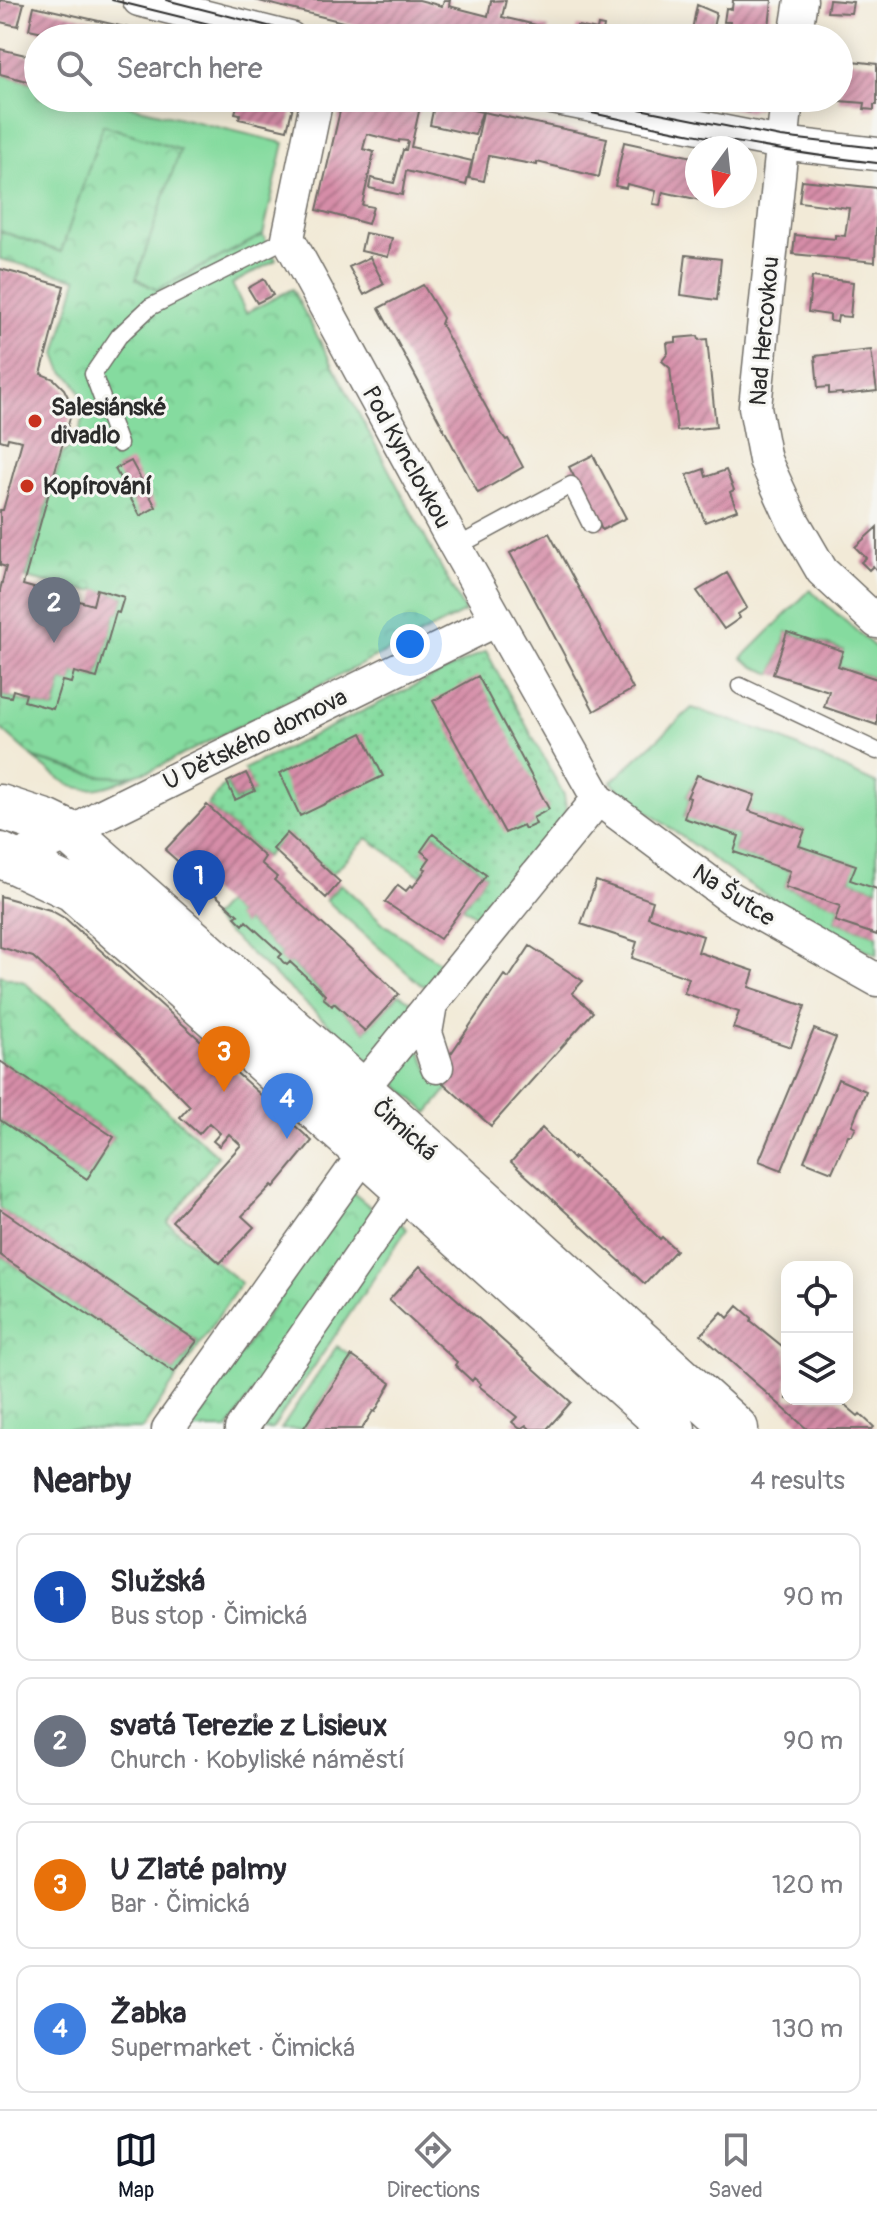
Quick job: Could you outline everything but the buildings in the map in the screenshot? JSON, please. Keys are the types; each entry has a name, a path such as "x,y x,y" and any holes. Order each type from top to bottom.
{"main road":[{"name":"Čimická","path":"0,807 71,834 736,1429"},
{"name":"Čimická","path":"7,857 73,889 673,1429"}],"street":[{"path":"139,0 234,24"},
{"path":"797,24 801,0"},
{"path":"288,238 314,112"},
{"path":"623,112 781,143 877,154"},
{"name":"Nad Hercovkou","path":"785,112 755,407 765,460 793,521 822,571 877,622"},
{"name":"Pod Kynclovkou","path":"288,238 456,547 598,799"},
{"name":"U Dětského domova","path":"7,857 71,834 100,816 497,620"},
{"path":"370,1079 598,799"},
{"name":"Na Šutce","path":"598,799 731,898 877,980"},
{"path":"431,1004 426,1033 437,1067"},
{"path":"174,1411 242,1309 392,1118"},
{"path":"241,1429 432,1154"}],"lane":[{"path":"119,444 93,374 119,336 150,307 288,238"},
{"path":"456,547 571,485 591,525"},
{"path":"740,686 877,751"}],"green space":[{"path":"0,74 24,80 24,112 156,112 284,143 263,235 157,290 136,278 0,231"},
{"path":"103,125 180,150 136,279 157,290 263,235 276,260 232,284 246,313 292,289 465,612 152,770 126,777 100,776 34,758 0,728 0,695 52,709 55,708 62,681 71,683 74,672 97,678 116,612 119,613 124,597 26,578 62,454 77,442 84,411 81,394 74,381 62,370 56,354 77,279 0,259 0,231 61,252"},
{"path":"810,590 877,649 877,679 838,666 843,650 787,632 773,674 742,658"},
{"path":"486,651 564,795 566,808 563,822 515,871 479,918 463,907 486,875 434,834 430,858 421,876 367,838 332,874 287,834 265,857 207,805 227,782 235,801 254,791 244,769"},
{"path":"692,708 764,731 877,784 877,889 850,880 855,865 799,846 804,830 749,811 754,795 697,776 687,796 690,798 684,817 739,836 734,852 790,871 785,887 840,906 835,921 877,935 877,955 810,923 739,878 611,782"},
{"path":"34,758 99,775 139,773 107,786 83,788 61,779"},
{"path":"341,884 384,924 446,967 426,986 420,984 326,900"},
{"path":"225,903 243,924 246,921 282,954 279,957 287,965 290,962 325,995 323,998 332,1005 334,1003 365,1031 399,994 416,1004 376,1067 211,918"},
{"path":"0,975 24,982 218,1156 168,1223 241,1283 142,1429 0,1429 0,1255 174,1372 197,1341 0,1209 0,1120 86,1178 114,1137 0,1061"},
{"path":"412,1033 429,1070 449,1088 428,1113 379,1068"},
{"path":"351,1191 375,1211 228,1429 190,1429"},
{"path":"397,1220 407,1229 272,1429 256,1429"},
{"path":"337,1346 352,1356 303,1429 281,1429"}],"tram line":[{"path":"112,0 209,24"},
{"path":"166,0 260,24"},
{"path":"588,112 744,144 877,163"},
{"path":"655,112 781,137 877,148"}],"place":[{"name":"Salesiánské divadlo","path":"35,421"},
{"name":"Kopírování","path":"27,486"},
{"name":"svatá Terezie z Lisieux","path":"54,643"},
{"name":"Služská","path":"199,916"},
{"name":"U Zlaté palmy","path":"224,1092"},
{"name":"Žabka","path":"287,1139"}]}
